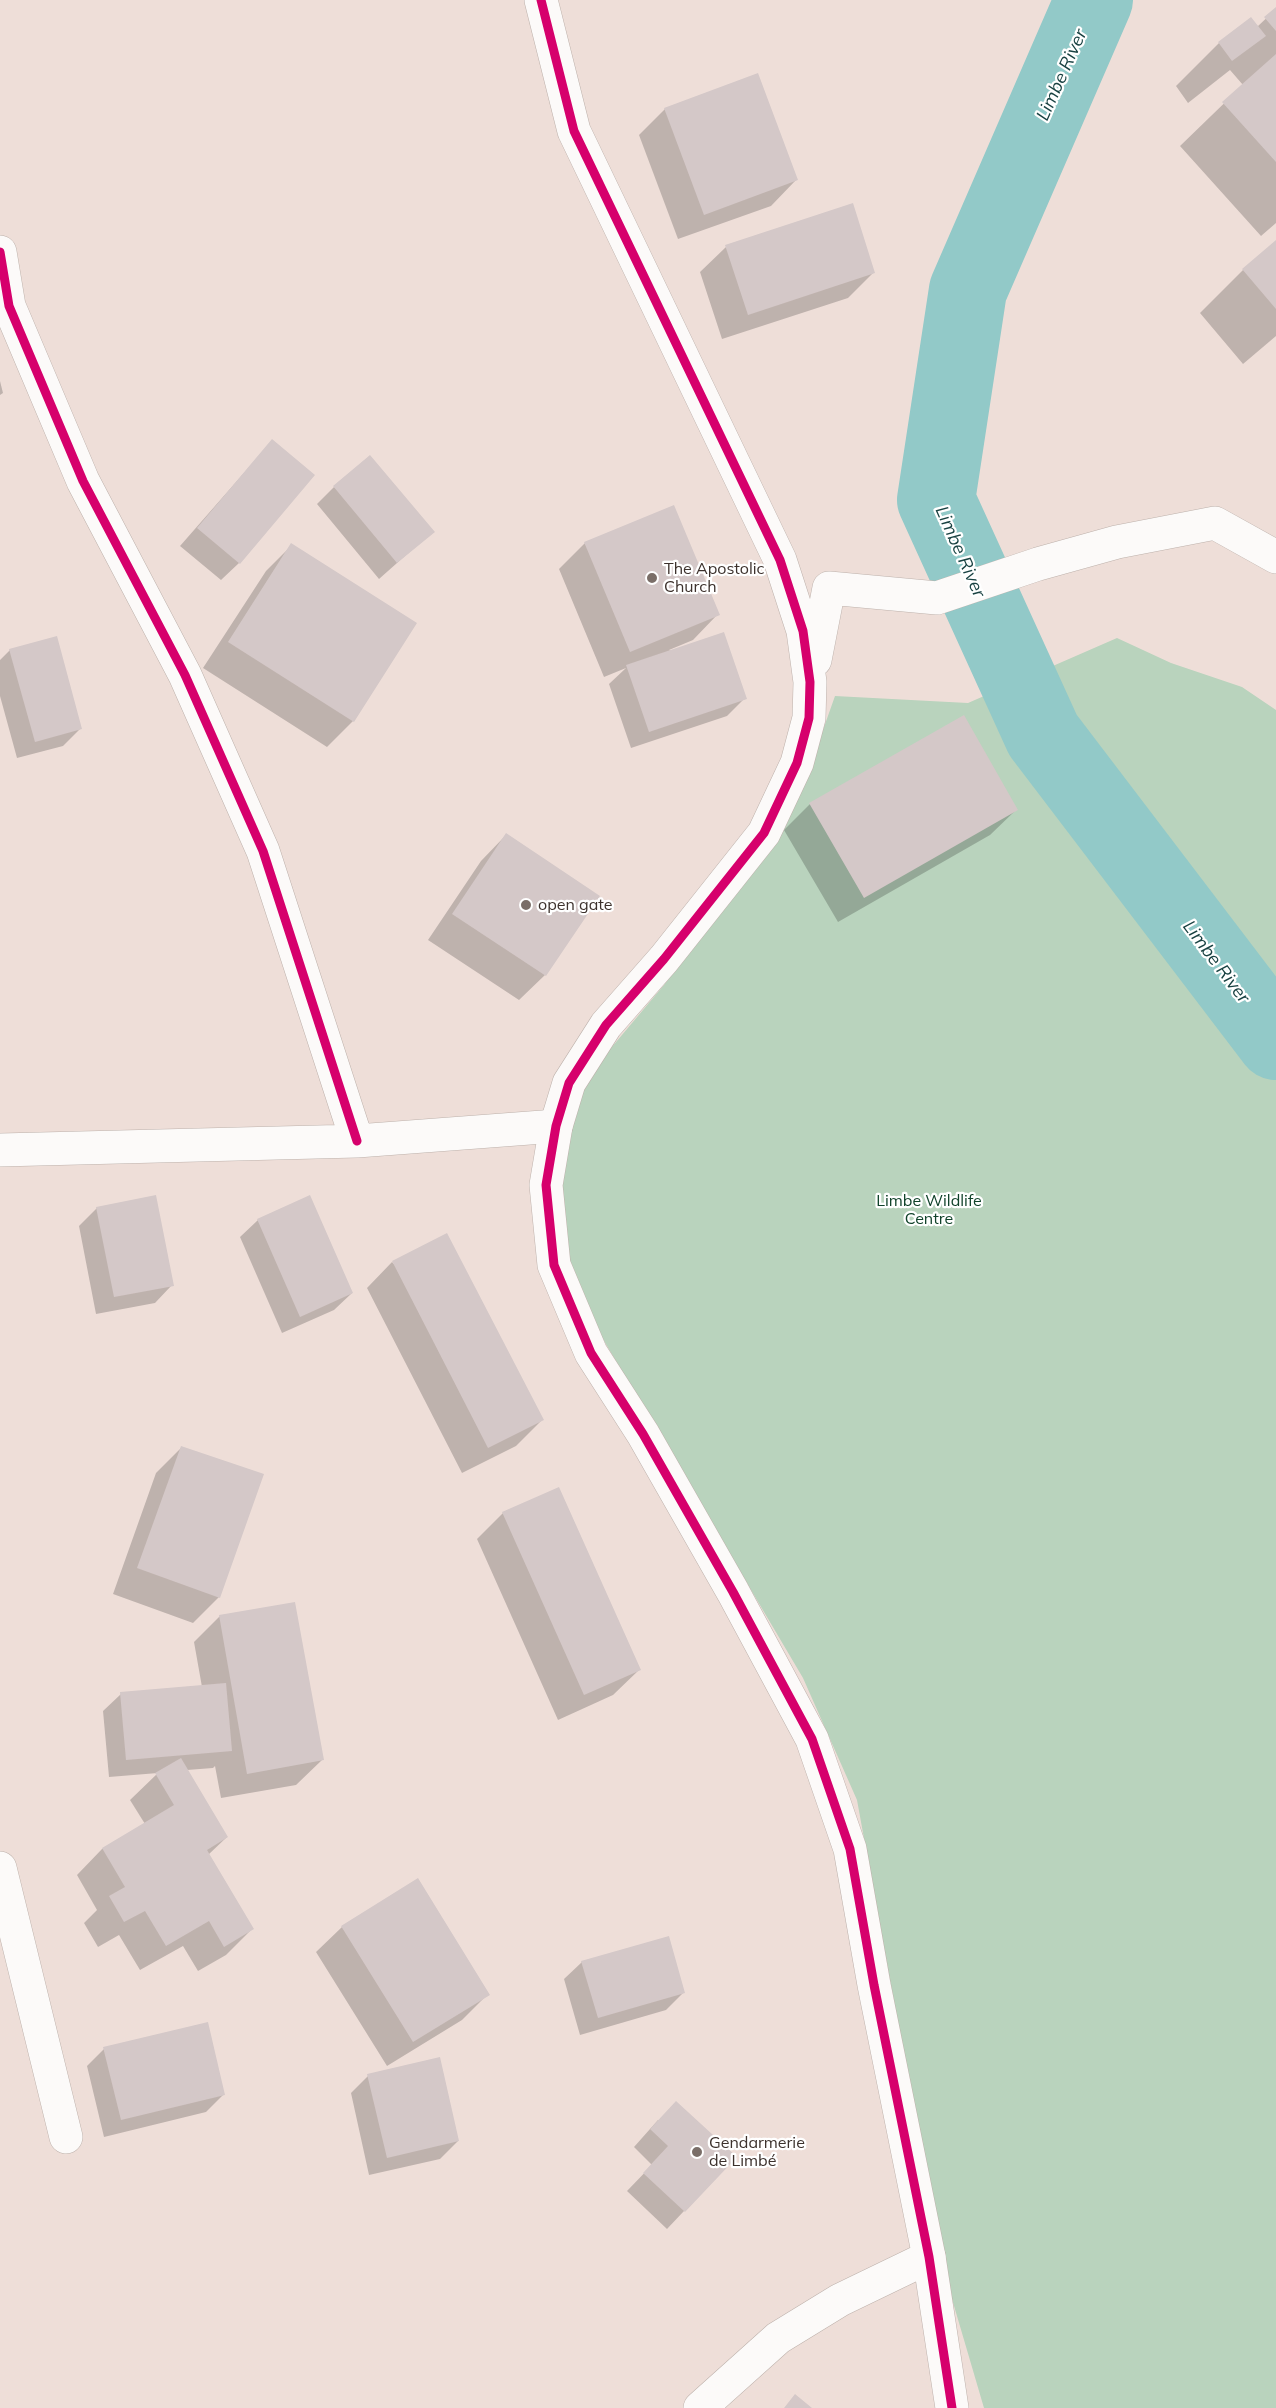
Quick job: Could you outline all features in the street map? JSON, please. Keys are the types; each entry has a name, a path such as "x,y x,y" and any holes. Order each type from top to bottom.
{"street":[{"path":"541,0 574,131 780,560 803,631 810,682 809,718 797,763 764,833 664,959 606,1024 569,1083 556,1126 546,1185 554,1265 591,1353 643,1434 733,1592 812,1739 850,1849 874,1985 929,2257 952,2408"},
{"path":"0,252 9,306 83,481 185,675 263,851 357,1141"},
{"path":"810,682 830,588 937,598 1038,564 1117,542 1215,523 1276,557"},
{"path":"0,1150 357,1141 556,1126"},
{"path":"0,1868 66,2137"},
{"path":"700,2408 778,2338 840,2300 929,2257"}],"green space":[{"name":"Limbe Wildlife Centre","path":"1117,638 1171,663 1242,687 1276,710 1276,2408 984,2408 942,2265 857,1800 803,1678 561,1268 562,1132 590,1073 664,985 772,840 806,778 835,696 968,703"}],"building":[{"path":"1276,7 1276,31 1264,17"},
{"path":"1251,17 1266,36 1232,61 1218,42"},
{"path":"1276,54 1276,162 1222,102"},
{"path":"758,73 798,180 704,215 664,108"},
{"path":"853,203 875,273 748,315 725,245"},
{"path":"1276,240 1276,309 1242,269"},
{"path":"272,439 315,475 240,564 197,528"},
{"path":"370,455 435,532 397,563 333,486"},
{"name":"The Apostolic Church","path":"674,505 720,615 630,652 584,542"},
{"path":"291,543 417,623 354,722 228,642"},
{"path":"724,632 747,699 649,732 626,665"},
{"path":"57,636 82,729 35,742 9,649"},
{"path":"964,715 1018,810 864,898 809,803"},
{"name":"open gate","path":"506,833 600,896 546,976 452,914"},
{"path":"156,1195 174,1286 114,1297 96,1207"},
{"path":"310,1195 353,1293 300,1317 257,1219"},
{"path":"447,1233 544,1420 488,1448 392,1261"},
{"path":"181,1446 264,1474 220,1598 137,1568"},
{"path":"559,1487 641,1670 584,1695 502,1512"},
{"path":"295,1602 324,1760 247,1774 219,1615"},
{"path":"226,1683 232,1751 126,1760 120,1692"},
{"path":"181,1758 228,1837 207,1850 254,1929 224,1947 209,1921 166,1946 145,1911 124,1922 109,1896 125,1887 102,1848 174,1805 155,1773"},
{"path":"418,1878 490,1995 413,2042 341,1926"},
{"path":"669,1936 685,1993 598,2018 581,1961"},
{"path":"208,2022 225,2095 121,2120 103,2047"},
{"path":"440,2057 459,2141 387,2158 367,2074"},
{"name":"Gendarmerie de Limbé","path":"676,2101 737,2157 685,2212 643,2173 668,2146 650,2129"},
{"path":"795,2394 812,2408 784,2408"}],"waterway":[{"name":"Limbe River","path":"1094,0 968,290 936,500 1043,735 1276,1041"}],"cycle path":[{"path":"541,0 574,131 780,560 803,631 810,682 809,718 797,763 764,833 664,959 606,1025 569,1083 556,1126 546,1185 554,1265 591,1353 643,1434 733,1592 812,1739 850,1849 874,1985 929,2257 952,2408"},
{"path":"0,252 9,306 83,481 185,675 263,851 357,1141"}],"place":[{"name":"The Apostolic Church","path":"652,578"},
{"name":"open gate","path":"526,905"},
{"name":"Gendarmerie de Limbé","path":"697,2152"}]}
